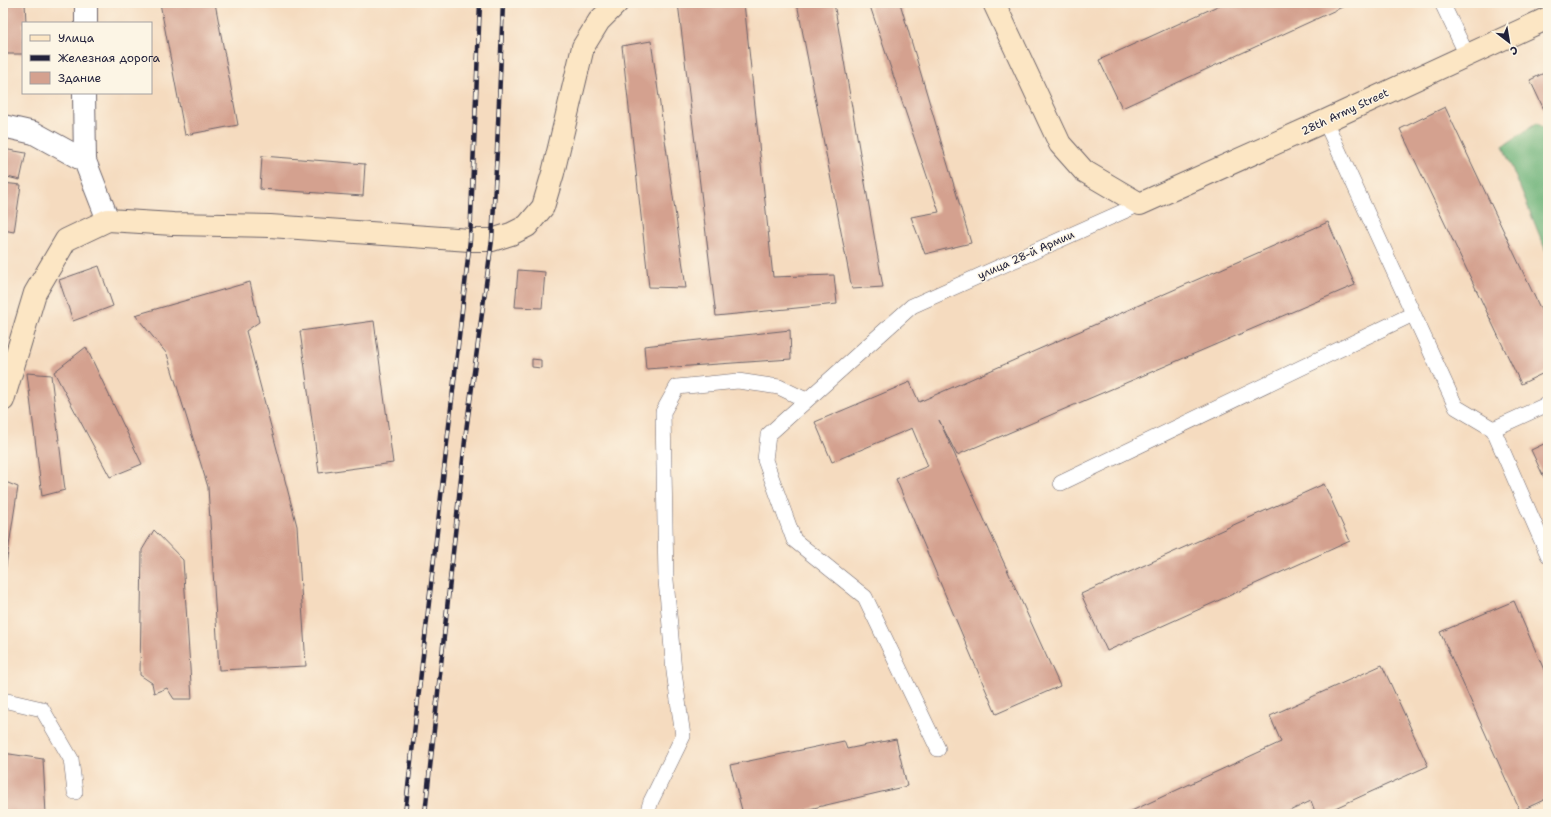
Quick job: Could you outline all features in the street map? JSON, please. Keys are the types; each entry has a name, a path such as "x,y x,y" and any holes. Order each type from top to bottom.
{"main road":[{"path":"3,400 35,293 66,240 108,220 174,224 270,226 470,240 492,240 511,234 527,226 543,208 553,173 583,46 599,21 617,3"},
{"path":"994,3 1060,144 1084,171 1140,204"},
{"name":"28th Army Street","path":"1140,204 1325,121 1548,18"}],"street":[{"path":"86,3 86,22"},
{"path":"84,94 85,161 108,220"},
{"path":"3,126 34,133 85,161"}],"lane":[{"path":"1442,3 1467,55"},
{"path":"1325,121 1456,407 1493,429 1548,555"},
{"name":"улица 28-й Армии","path":"938,749 865,597 794,540 765,460 768,436 806,400 912,306 1140,204"},
{"path":"1061,483 1413,314"},
{"path":"647,814 651,801 683,736 674,672 666,580 663,412 677,387 738,380 779,387 806,400"},
{"path":"1493,429 1548,404"},
{"path":"3,700 42,709 72,759 75,792"}],"green space":[{"path":"1537,123 1548,132 1548,256 1503,146"}],"building":[{"path":"3,3 25,3 26,22 22,22 22,54 3,54"},
{"path":"160,3 215,3 238,125 185,135"},
{"path":"678,3 744,3 773,277 834,275 837,304 716,316"},
{"path":"797,3 834,3 883,287 852,289"},
{"path":"869,3 900,3 971,243 925,254 911,217 939,212"},
{"path":"1224,3 1351,3 1122,108 1099,60"},
{"path":"651,41 686,288 649,287 622,46"},
{"path":"1548,71 1548,118 1530,80"},
{"path":"1445,107 1548,325 1548,371 1521,384 1400,129"},
{"path":"3,149 26,153 20,180 3,176"},
{"path":"262,156 365,164 363,196 260,189"},
{"path":"3,183 21,185 14,232 3,230"},
{"path":"1328,222 1355,285 957,455 939,420 1060,686 996,714 896,479 928,466 912,428 832,462 815,422 910,382 919,402"},
{"path":"99,266 113,306 73,321 59,280"},
{"path":"518,270 545,272 542,308 515,307"},
{"path":"250,282 259,322 246,331 297,526 306,666 219,670 208,487 167,354 135,315"},
{"path":"374,321 393,463 319,473 300,331"},
{"path":"790,330 791,359 646,369 644,346"},
{"path":"86,347 142,464 110,477 54,372"},
{"path":"532,359 541,360 541,368 532,367"},
{"path":"27,373 51,375 65,490 42,496"},
{"path":"1548,442 1548,486 1531,450"},
{"path":"3,481 18,487 4,578 3,578"},
{"path":"1324,484 1350,541 1107,651 1081,594"},
{"path":"154,530 183,560 192,699 174,699 167,688 154,693 152,683 140,675 142,550"},
{"path":"1514,601 1548,679 1548,798 1520,811 1440,632"},
{"path":"1382,665 1428,766 1322,814 1316,814 1311,801 1283,814 1125,814 1281,742 1270,716"},
{"path":"896,739 907,786 788,814 743,814 730,765 844,741 847,749"},
{"path":"3,753 43,759 46,814 3,814"},
{"path":"173,812 186,813 186,814 173,814"}],"railway":[{"path":"405,814 470,240 480,3"},
{"path":"425,814 466,431 492,240 503,3"}]}
